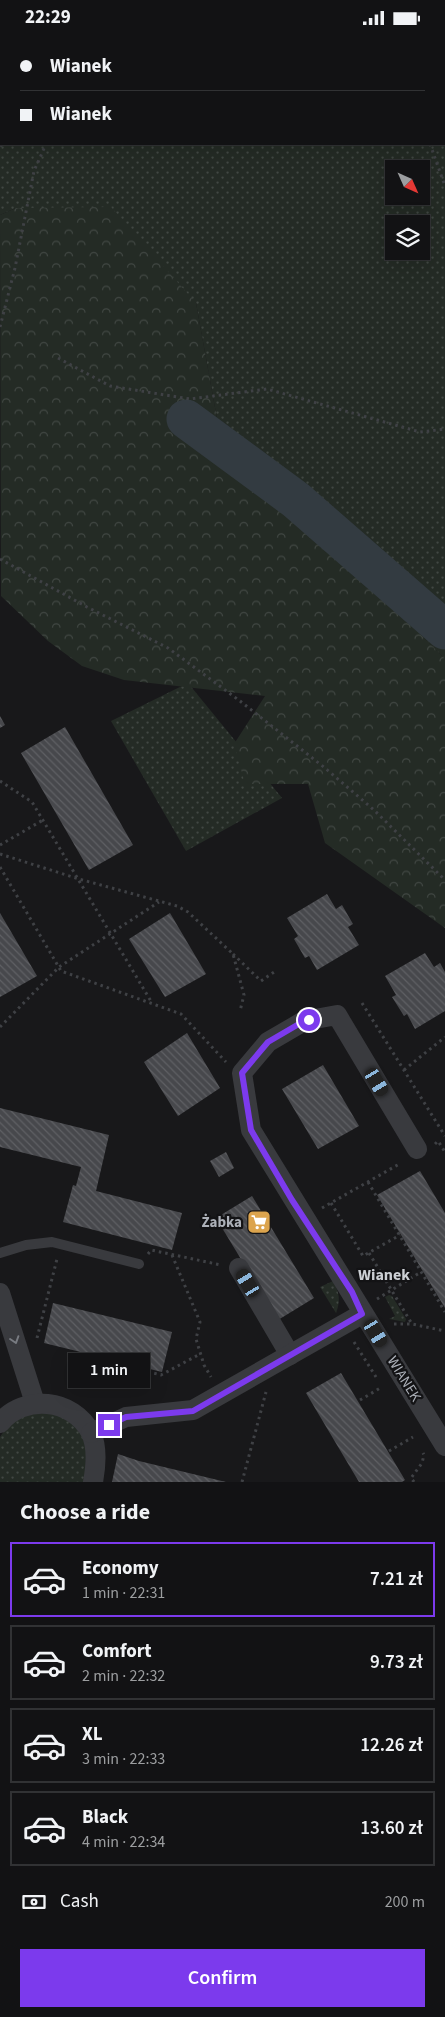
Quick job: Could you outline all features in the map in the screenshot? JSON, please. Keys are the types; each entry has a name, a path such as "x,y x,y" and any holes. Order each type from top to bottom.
{"street":[{"path":"242,1073 268,1042 304,1021 336,1015 411,1155"},
{"name":"WIANEK","path":"242,1073 251,1130 292,1200 352,1292 367,1308 376,1333 445,1445"},
{"path":"238,1267 290,1355"},
{"path":"0,1293 35,1403"},
{"path":"91,1433 126,1417 193,1411 367,1308"},
{"path":"0,1423 17,1409 35,1403 55,1405 70,1412 83,1422 91,1433 96,1449 96,1467 93,1482"}],"lane":[{"path":"0,1253 26,1245 52,1242 139,1263"}],"path":[{"path":"0,327 15,268 34,171 46,145"},
{"path":"430,145 445,186"},
{"path":"58,358 110,386 190,399 267,389 420,432 445,429"},
{"path":"0,559 87,607 168,648 240,701 325,768 374,810 445,880"},
{"path":"0,781 32,802 152,1004"},
{"path":"0,845 43,821"},
{"path":"0,854 188,912 261,981 277,970"},
{"path":"0,867 61,971 181,1014 232,1070 242,1073"},
{"path":"0,1027 59,967 160,902"},
{"path":"233,954 244,995 240,1011"},
{"path":"362,1003 445,1137 438,1141"},
{"path":"404,1070 445,1037"},
{"path":"317,1211 411,1155"},
{"path":"368,1182 445,1312"},
{"path":"331,1203 363,1256 400,1235"},
{"path":"18,1349 36,1342 60,1244"},
{"path":"139,1263 151,1250 211,1263"},
{"path":"369,1253 412,1324"},
{"path":"172,1255 200,1322 196,1339 204,1365 212,1378"},
{"path":"367,1308 392,1290 421,1273"},
{"path":"376,1333 392,1323 412,1324 445,1331"},
{"path":"352,1338 387,1395"},
{"path":"129,1367 161,1375 200,1354"},
{"path":"242,1482 269,1383"},
{"path":"360,1400 382,1387"},
{"path":"389,1451 413,1437 417,1443"},
{"path":"414,1482 411,1478 422,1463 424,1455 420,1449"}],"green space":[{"path":"0,145 445,145 445,659 220,435 196,303 16,208 0,215"},
{"path":"111,207 196,303 220,435 445,659 445,928 325,843 308,784 245,784 234,744 265,696 124,680 82,666 48,641 1,596 0,215 16,208"},
{"path":"188,683 282,798 186,851 111,721"},
{"path":"333,1281 339,1296 336,1313 320,1287"},
{"path":"392,1296 406,1319 405,1322 389,1319 395,1316 385,1297"},
{"path":"28,1412 56,1413 75,1424 86,1438 89,1452 85,1482 0,1482 0,1437 10,1422"}],"building":[{"path":"0,716 5,725 0,728"},
{"path":"65,727 133,845 89,870 21,753"},
{"path":"327,894 336,909 342,905 353,924 348,927 359,945 317,970 309,956 305,958 294,939 298,936 287,918"},
{"path":"0,913 37,976 0,997"},
{"path":"170,913 206,974 165,997 129,939"},
{"path":"425,953 434,967 440,963 445,972 445,1011 415,1029 407,1014 404,1016 392,997 396,995 385,976"},
{"path":"187,1033 220,1088 178,1116 144,1062"},
{"path":"323,1065 359,1126 318,1149 282,1089"},
{"path":"0,1108 109,1135 96,1191 182,1213 172,1250 63,1222 73,1185 76,1186 81,1167 0,1147"},
{"path":"226,1152 234,1168 219,1177 210,1161"},
{"path":"420,1171 445,1213 445,1308 377,1195"},
{"path":"252,1196 314,1298 278,1320 216,1218"},
{"path":"53,1303 172,1332 162,1372 44,1343"},
{"path":"341,1373 405,1480 402,1482 359,1482 306,1393"},
{"path":"118,1454 139,1461 226,1482 112,1482"}],"waterway":[{"path":"186,419 296,500 445,630"}],"place":[{"name":"Żabka","path":"259,1222"}],"district":[{"name":"Wianek","path":"384,1275"}],"route":[{"path":"109,1425 126,1417 193,1411 362,1314 352,1292 292,1200 251,1130 242,1073 268,1042 309,1020"}]}
